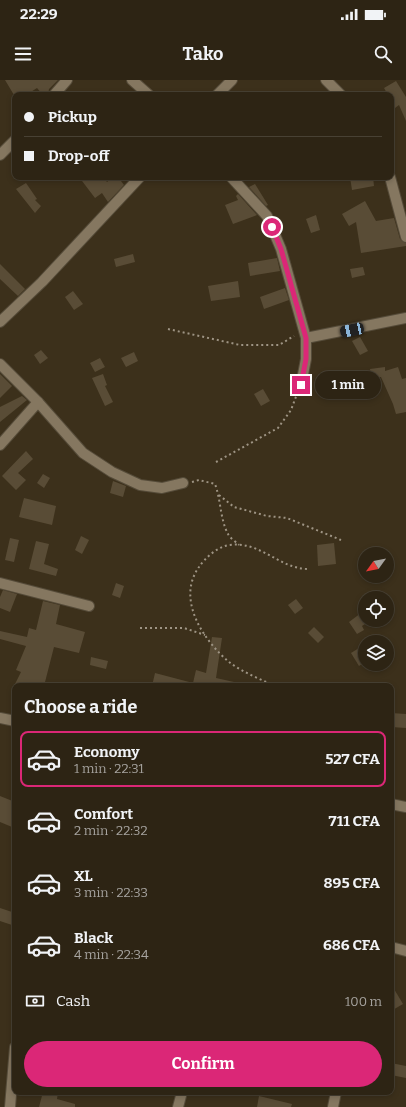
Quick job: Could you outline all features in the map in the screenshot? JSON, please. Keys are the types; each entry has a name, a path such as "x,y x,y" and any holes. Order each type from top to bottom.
{"street":[{"path":"57,92 67,80"},
{"path":"132,80 146,92"},
{"path":"220,92 232,80"},
{"path":"326,80 338,92"},
{"path":"0,155 12,143"},
{"path":"0,322 42,282 137,180"},
{"path":"234,180 267,216 281,249 306,338 306,359 301,385"},
{"path":"391,180 406,237"},
{"path":"306,338 406,318"},
{"path":"0,364 38,402 83,453 112,472 132,482 151,488 162,488 183,484"},
{"path":"0,445 38,402"},
{"path":"0,584 89,606"},
{"path":"0,718 12,720"},
{"path":"394,805 406,807"},
{"path":"394,948 406,951"},
{"path":"10,1107 12,1083"},
{"path":"178,1107 181,1095"},
{"path":"333,1107 335,1095"}],"path":[{"path":"168,329 240,345 279,345 294,336"},
{"path":"216,462 278,428 291,410 301,385"},
{"path":"183,484 199,480 215,484 219,495 221,514 228,534 240,545"},
{"path":"219,495 234,507 267,516 287,518 341,540"},
{"path":"269,683 230,662 206,636 191,606 190,588 193,576 207,557 215,551 229,545 240,545 260,549 278,562 307,569"},
{"path":"140,628 184,628 206,636"}],"building":[{"path":"5,80 58,80 49,89 48,92 40,92 37,88 31,92 12,92"},
{"path":"396,81 406,97 406,121 399,105 395,108 394,106 394,92 386,92 384,88"},
{"path":"81,180 105,180 107,182 109,180 120,180 124,185 108,202 102,193 95,198"},
{"path":"350,180 373,180 374,186 352,190"},
{"path":"26,183 37,199 35,200 41,206 35,213 16,189"},
{"path":"255,184 268,205 266,206 249,187"},
{"path":"238,194 257,215 233,224 225,205 238,200 236,196"},
{"path":"365,201 376,221 394,218 400,239 406,243 406,246 361,253 356,222 349,226 342,214"},
{"path":"316,215 320,230 311,233 306,219"},
{"path":"133,254 135,262 116,267 114,259"},
{"path":"277,258 280,271 250,276 248,263"},
{"path":"0,264 25,289 18,296 0,279"},
{"path":"363,267 365,275 352,278 350,269"},
{"path":"238,281 240,297 211,301 208,286"},
{"path":"285,288 289,300 264,309 260,297"},
{"path":"73,291 83,304 74,310 65,297"},
{"path":"360,337 368,351 360,355 352,341"},
{"path":"41,350 48,358 40,364 34,355"},
{"path":"134,352 138,361 126,367 121,358"},
{"path":"100,358 105,367 95,372 90,363"},
{"path":"385,367 385,371 398,367 402,379 406,378 406,412 396,414 381,377 371,378 370,369"},
{"path":"0,374 12,386 0,398"},
{"path":"103,374 107,385 105,386 113,402 105,406 92,378"},
{"path":"263,389 270,401 261,406 254,394"},
{"path":"22,396 27,400 0,422 0,407"},
{"path":"26,451 33,459 18,473 26,480 16,490 2,476"},
{"path":"43,474 50,478 44,488 37,483"},
{"path":"113,481 126,486 123,497 110,493"},
{"path":"24,498 56,506 52,525 19,517"},
{"path":"81,536 89,540 82,554 75,550"},
{"path":"10,538 19,540 14,562 5,560"},
{"path":"36,541 49,544 44,564 58,569 56,576 29,569"},
{"path":"334,543 336,564 318,566 317,545"},
{"path":"116,583 124,586 120,598 112,595"},
{"path":"3,590 17,594 10,612 0,608 0,597"},
{"path":"296,599 303,608 295,614 288,605"},
{"path":"43,601 60,605 56,624 85,632 79,653 54,647 45,683 16,683 21,672 16,670 26,646 0,639 0,631 27,637 29,628 36,630"},
{"path":"358,615 358,627 362,627 364,630 357,634 349,622"},
{"path":"314,627 324,637 318,643 308,633"},
{"path":"212,637 222,638 216,678 234,683 193,683 196,670 206,673"},
{"path":"358,649 358,664 351,653"},
{"path":"91,657 108,661 106,669 90,665"},
{"path":"155,673 193,683 153,683"},
{"path":"394,713 406,714 406,728 394,727"},
{"path":"0,796 12,801 12,827 0,822"},
{"path":"0,908 12,912 12,925 0,921"},
{"path":"394,989 403,1004 394,1009"},
{"path":"394,1064 406,1066 406,1078 394,1076"},
{"path":"42,1095 58,1095 57,1099 75,1104 75,1107 39,1107"},
{"path":"259,1096 292,1104 291,1107 257,1107"}],"route":[{"path":"272,227 281,249 306,338 306,359 301,385"}]}
